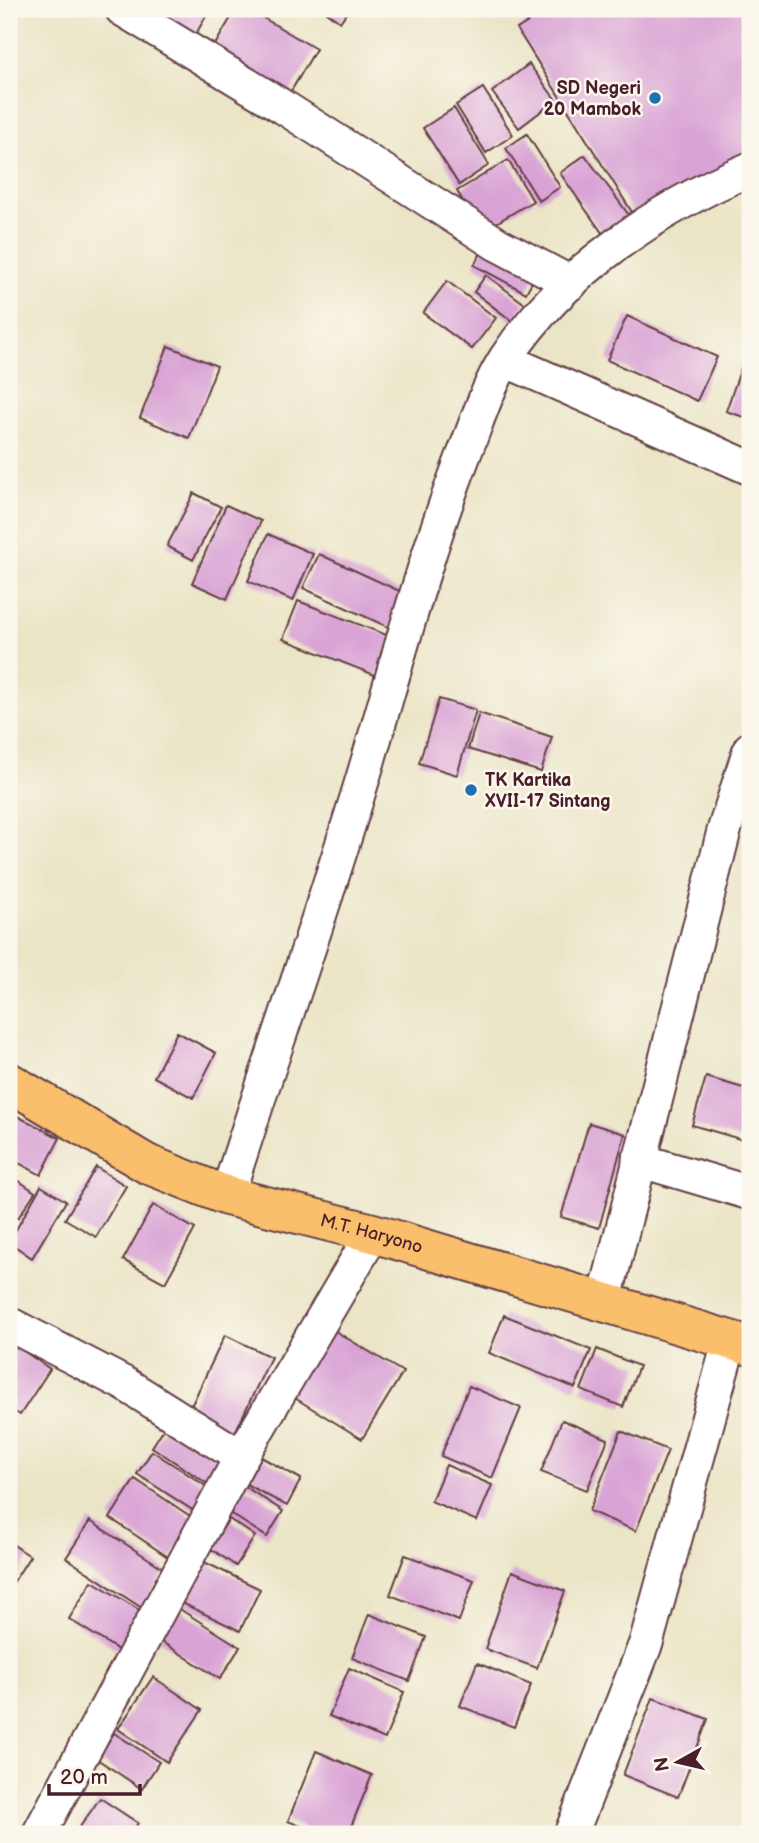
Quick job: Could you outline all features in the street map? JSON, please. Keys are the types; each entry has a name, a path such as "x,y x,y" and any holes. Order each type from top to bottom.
{"highway":[{"name":"M.T. Haryono","path":"9,1083 147,1164 227,1196 373,1233 740,1343"}],"street":[{"path":"122,9 285,108 497,244 571,283"},
{"path":"227,1196 351,820 423,573 462,460 505,360 523,335 571,283 645,223 714,184 750,169"},
{"path":"505,360 750,468"},
{"path":"604,1301 724,831 750,748"},
{"path":"639,1160 750,1193"},
{"path":"39,1834 241,1457 373,1233"},
{"path":"9,1324 125,1384 241,1457"},
{"path":"571,1834 646,1643 740,1343"}],"building":[{"path":"151,9 210,9 196,34"},
{"path":"236,9 248,9 316,49 288,96 212,50"},
{"path":"322,9 349,9 340,22"},
{"name":"SD Negeri 20 Mambok","path":"750,9 750,167 637,220 517,29 528,22 520,11"},
{"path":"529,64 556,100 519,128 492,92"},
{"path":"483,88 513,135 486,153 456,105"},
{"path":"454,108 489,165 459,185 423,128"},
{"path":"527,134 560,187 539,201 506,148"},
{"path":"585,155 631,218 605,237 560,173"},
{"path":"508,160 533,201 481,232 457,191"},
{"path":"484,248 535,276 526,293 474,265"},
{"path":"486,275 525,304 512,321 474,292"},
{"path":"447,281 496,318 472,349 423,313"},
{"path":"627,316 717,357 697,401 607,360"},
{"path":"168,346 217,366 189,438 140,418"},
{"path":"742,365 750,368 750,419 726,411"},
{"path":"194,493 221,507 193,560 167,546"},
{"path":"226,505 261,521 227,599 192,583"},
{"path":"268,534 313,554 293,601 248,581"},
{"path":"319,554 406,594 390,628 303,588"},
{"path":"298,601 392,637 377,676 283,639"},
{"path":"439,699 476,710 457,775 419,763"},
{"path":"479,713 552,737 541,772 468,749"},
{"path":"177,1032 216,1053 193,1098 154,1077"},
{"path":"706,1077 750,1090 750,1142 692,1125"},
{"path":"15,1115 60,1138 41,1175 9,1158 9,1126"},
{"path":"589,1123 625,1134 599,1228 561,1217"},
{"path":"96,1167 126,1186 96,1237 65,1219"},
{"path":"9,1174 35,1192 18,1218 9,1212"},
{"path":"41,1186 66,1201 32,1258 9,1242"},
{"path":"153,1205 195,1229 165,1283 123,1260"},
{"path":"504,1315 591,1350 575,1388 489,1353"},
{"path":"325,1325 403,1372 362,1439 285,1392"},
{"path":"225,1335 271,1357 230,1443 184,1421"},
{"path":"9,1341 50,1369 20,1415 9,1408"},
{"path":"597,1349 639,1366 623,1407 581,1390"},
{"path":"469,1386 521,1408 492,1478 441,1456"},
{"path":"562,1420 608,1439 587,1490 541,1472"},
{"path":"168,1422 224,1459 208,1484 152,1447"},
{"path":"621,1431 668,1450 636,1531 589,1511"},
{"path":"152,1451 209,1488 194,1511 137,1474"},
{"path":"261,1457 301,1479 287,1506 246,1484"},
{"path":"446,1465 492,1485 477,1521 431,1501"},
{"path":"135,1479 196,1520 171,1559 110,1518"},
{"path":"244,1486 283,1511 267,1537 228,1512"},
{"path":"229,1519 255,1536 236,1566 210,1548"},
{"path":"90,1521 166,1570 142,1608 66,1558"},
{"path":"9,1542 30,1556 9,1589"},
{"path":"405,1555 474,1580 459,1621 390,1595"},
{"path":"200,1560 260,1589 240,1631 180,1602"},
{"path":"512,1571 565,1591 537,1668 485,1649"},
{"path":"92,1581 146,1614 123,1653 69,1619"},
{"path":"178,1608 240,1647 220,1679 159,1640"},
{"path":"369,1614 426,1637 409,1681 352,1658"},
{"path":"477,1663 531,1685 514,1727 460,1706"},
{"path":"349,1668 404,1692 385,1739 329,1716"},
{"path":"153,1677 202,1710 167,1762 118,1729"},
{"path":"653,1698 708,1719 678,1797 623,1775"},
{"path":"114,1733 159,1762 142,1789 97,1759"},
{"path":"316,1751 372,1775 348,1834 319,1834 288,1821"},
{"path":"100,1798 138,1823 131,1834 75,1834"}],"place":[{"name":"SD Negeri 20 Mambok","path":"655,98"},
{"name":"TK Kartika XVII-17 Sintang","path":"471,790"}]}
